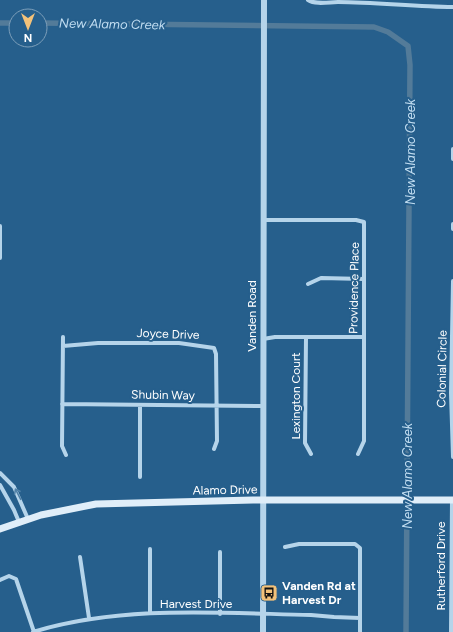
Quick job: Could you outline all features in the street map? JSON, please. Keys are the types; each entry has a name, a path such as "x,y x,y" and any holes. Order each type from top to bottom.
{"main road":[{"name":"Alamo Drive","path":"0,529 64,509 96,504 264,500 452,500"}],"street":[{"name":"Vanden Road","path":"263,632 264,0"},
{"path":"308,0 317,2 371,2 421,7 453,7"},
{"path":"453,149 453,159"},
{"name":"Providence Place","path":"264,220 356,220 364,222 364,441 358,454"},
{"path":"453,224 453,230"},
{"path":"0,226 0,258"},
{"path":"308,284 321,278 364,279"},
{"name":"Colonial Circle","path":"453,281 451,444 453,457"},
{"path":"63,337 62,446 66,455"},
{"path":"263,339 275,337 364,337"},
{"name":"Lexington Court","path":"306,337 305,443 311,454"},
{"name":"Joyce Drive","path":"63,346 98,343 157,343 187,344 214,348 216,354 216,406"},
{"name":"Shubin Way","path":"62,404 263,406"},
{"path":"140,405 140,477"},
{"path":"214,449 217,441 216,406"},
{"path":"0,473 14,487 28,519"},
{"path":"0,485 19,522"},
{"name":"Rutherford Drive","path":"451,632 452,500"},
{"path":"285,547 299,544 355,544 360,548 360,632"},
{"path":"150,549 150,613"},
{"path":"220,552 220,614"},
{"path":"80,557 89,618"},
{"path":"0,580 9,576 16,579 33,632"},
{"name":"Harvest Drive","path":"33,632 89,618 150,613 263,614 360,618"}],"waterway":[{"name":"New Alamo Creek","path":"0,23 8,23"},
{"name":"New Alamo Creek","path":"48,23 374,27 388,32 408,46 410,65 406,632"}],"place":[{"name":"Vanden Rd at Harvest Dr","path":"269,593"}]}
